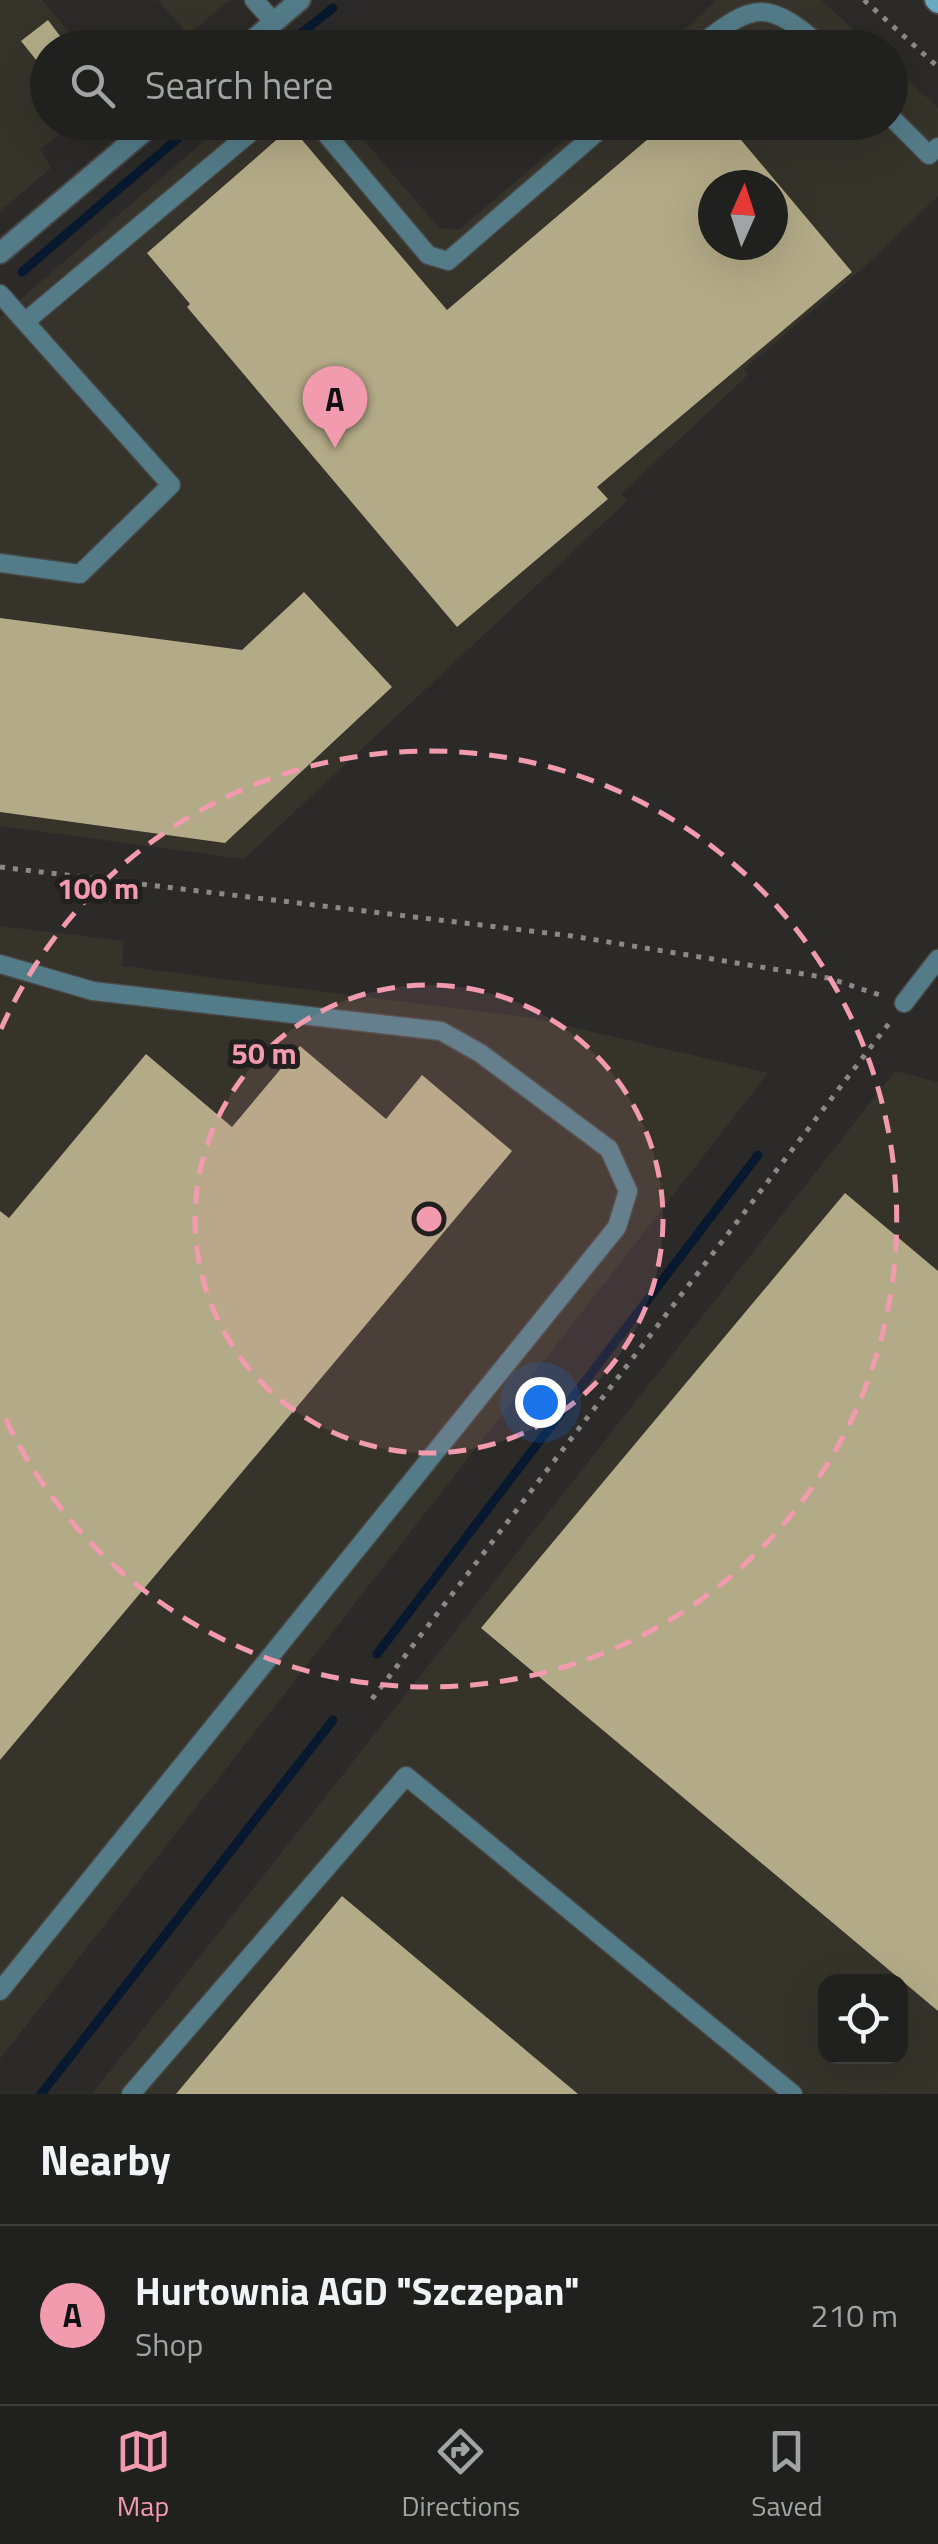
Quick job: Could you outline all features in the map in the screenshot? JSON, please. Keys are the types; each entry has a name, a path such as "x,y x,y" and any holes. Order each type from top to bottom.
{"street":[{"path":"265,30 300,0"},
{"path":"0,253 134,140"}],"lane":[{"path":"254,0 274,22"},
{"path":"717,30 740,10 765,5 788,10 807,30"},
{"path":"908,134 929,156 938,148"},
{"path":"26,321 242,140"},
{"path":"331,140 428,255 448,261 588,140"},
{"path":"0,294 171,485 80,574 0,563"},
{"path":"904,1004 938,959"},
{"path":"0,964 93,991 442,1031 480,1053 609,1149 628,1191 618,1227 0,1991"},
{"path":"131,2094 406,1776 792,2094"}],"path":[{"path":"864,0 898,30"},
{"path":"908,39 938,66"},
{"path":"0,866 572,936 828,978 904,1004 372,1700"}],"shaded area":[{"path":"0,0 42,0 68,30 30,30 30,140 52,140 40,149 51,168 0,211"},
{"path":"158,0 230,0 194,30 184,30"},
{"path":"716,0 821,0 854,30 684,30"},
{"path":"908,80 938,108 938,196 863,268 744,369 748,375 621,494 627,501 244,859 0,826 0,317 205,140 364,140 439,228 459,230 564,140 908,140"},
{"path":"0,926 124,941 122,966 534,1018 768,1073 0,2059"},
{"path":"895,1071 938,1082 938,2094 92,2094"}],"building":[{"path":"48,20 56,30 35,30"},
{"path":"30,34 30,52 21,41"},
{"path":"276,140 302,140 447,310 647,140 741,140 766,170 698,170 698,260 788,260 788,196 852,272 597,487 608,499 457,627 187,307 190,304 147,253"},
{"path":"304,592 392,687 225,843 0,812 0,618 242,650"},
{"path":"300,1046 386,1119 422,1075 512,1151 0,1760 0,1211 9,1218 146,1054 232,1127"},
{"path":"845,1193 938,1271 938,2011 908,1986 908,1974 894,1974 481,1628"},
{"path":"342,1896 578,2094 176,2094"}],"waterway":[{"path":"305,30 333,8"},
{"path":"22,272 176,140"},
{"path":"377,1654 758,1155"},
{"path":"41,2094 333,1720"}],"place":[{"name":"Hurtownia AGD \"Szczepan\"","path":"335,448"}]}
